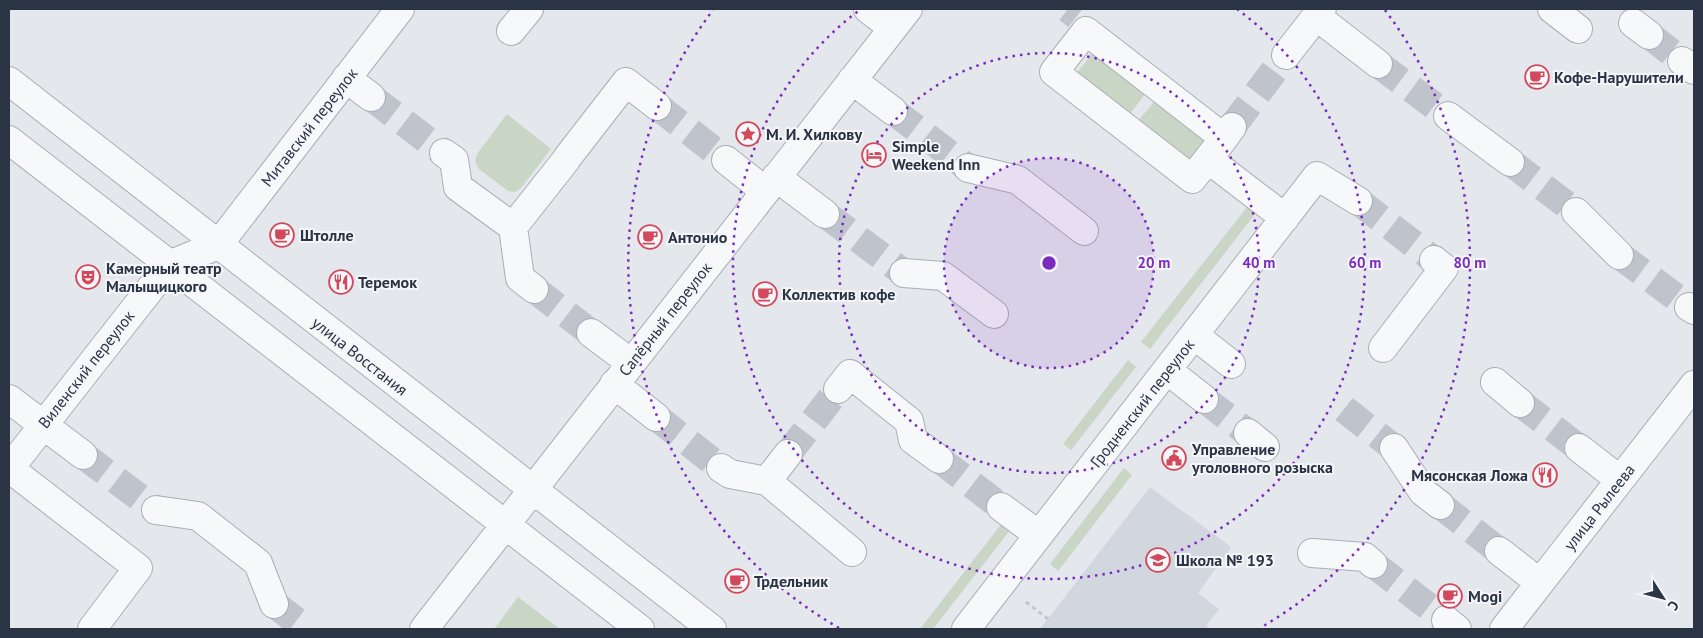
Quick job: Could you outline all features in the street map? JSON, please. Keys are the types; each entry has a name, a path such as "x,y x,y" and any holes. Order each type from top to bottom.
{"street":[{"name":"Митавский переулок","path":"218,245 400,9"},
{"path":"511,32 529,9"},
{"path":"868,9 900,18"},
{"path":"1552,9 1578,29"},
{"path":"1286,55 1319,12 1378,64"},
{"name":"Сапёрный переулок","path":"424,629 900,18"},
{"path":"1221,141 1192,179 1054,72 1081,23 1221,141 1285,218"},
{"path":"346,78 371,97"},
{"path":"852,80 893,112"},
{"name":"улица Восстания","path":"9,81 712,629"},
{"path":"513,228 626,82 657,106"},
{"path":"1448,116 1510,162"},
{"path":"9,140 640,629"},
{"path":"444,152 454,160 458,187 513,228 520,278 534,289"},
{"path":"726,160 825,214"},
{"path":"968,168 1018,180 1084,231"},
{"name":"Гродненский переулок","path":"966,629 1317,176 1358,201"},
{"path":"1576,212 1619,254"},
{"path":"169,264 218,245"},
{"path":"1383,348 1444,268 1434,260"},
{"name":"Виленский переулок","path":"9,469 169,264"},
{"path":"904,273 943,276 994,314"},
{"path":"591,333 631,363"},
{"path":"1194,335 1231,364"},
{"path":"1167,370 1204,399"},
{"path":"838,389 850,374 909,421 914,440 938,459"},
{"path":"1495,382 1520,403"},
{"path":"614,384 656,417"},
{"name":"улица Рылеева","path":"1504,629 1693,390"},
{"path":"9,399 82,455"},
{"path":"1394,448 1424,492 1440,504"},
{"path":"1579,448 1620,480"},
{"path":"767,481 788,454"},
{"path":"721,468 730,474 767,481 852,552"},
{"path":"9,469 138,568 92,629"},
{"path":"1002,507 1039,535"},
{"path":"156,510 198,516 258,563 274,604"},
{"path":"1500,551 1540,583"},
{"path":"1312,553 1365,557 1373,564"}],"path":[{"path":"1025,601 1048,619"}],"shaded area":[{"name":"Школа № 193","path":"1150,487 1231,547 1198,593 1219,609 1206,626 1210,629 1040,629"}],"green space":[{"path":"1093,52 1146,93 1129,115 1076,74"},
{"path":"1155,101 1209,142 1192,164 1137,122"},
{"path":"507,114 551,149 521,188 515,192 508,191 479,169 475,161 477,154"},
{"path":"1247,207 1256,213 1150,349 1141,342"},
{"path":"1128,360 1136,367 1071,450 1063,444"},
{"path":"1124,468 1132,475 1058,571 1050,564"},
{"path":"1002,523 1011,529 933,629 920,629"},
{"path":"518,597 560,629 494,629"}],"tunnel":[{"path":"1068,9 1077,16"},
{"path":"1649,35 1682,61"},
{"path":"1232,127 1286,55"},
{"path":"1378,64 1448,116"},
{"path":"371,97 444,153"},
{"path":"657,106 726,160"},
{"path":"893,111 968,168"},
{"path":"1510,162 1576,212"},
{"path":"1358,201 1434,260"},
{"path":"825,214 904,273"},
{"path":"1619,255 1689,307"},
{"path":"534,289 591,333"},
{"path":"788,454 838,389"},
{"path":"1204,399 1248,433"},
{"path":"1520,403 1579,448"},
{"path":"1344,409 1394,448"},
{"path":"656,417 721,468"},
{"path":"83,455 156,510"},
{"path":"939,459 1001,507"},
{"path":"1440,505 1499,551"},
{"path":"1373,564 1446,620"},
{"path":"274,604 307,629"}],"place":[{"name":"Кофе-Нарушители","path":"1537,77"},
{"name":"М. И. Хилкову","path":"748,134"},
{"name":"Simple Weekend Inn","path":"874,155"},
{"name":"Штолле","path":"282,235"},
{"name":"Антонио","path":"650,237"},
{"name":"Камерный театр Малыщицкого","path":"88,277"},
{"name":"Теремок","path":"341,282"},
{"name":"Коллектив кофе","path":"765,294"},
{"name":"Управление уголовного розыска","path":"1174,458"},
{"name":"Мясонская Ложа","path":"1545,475"},
{"name":"Школа № 193","path":"1158,560"},
{"name":"Трдельник","path":"737,581"},
{"name":"Mogi","path":"1450,596"}]}
